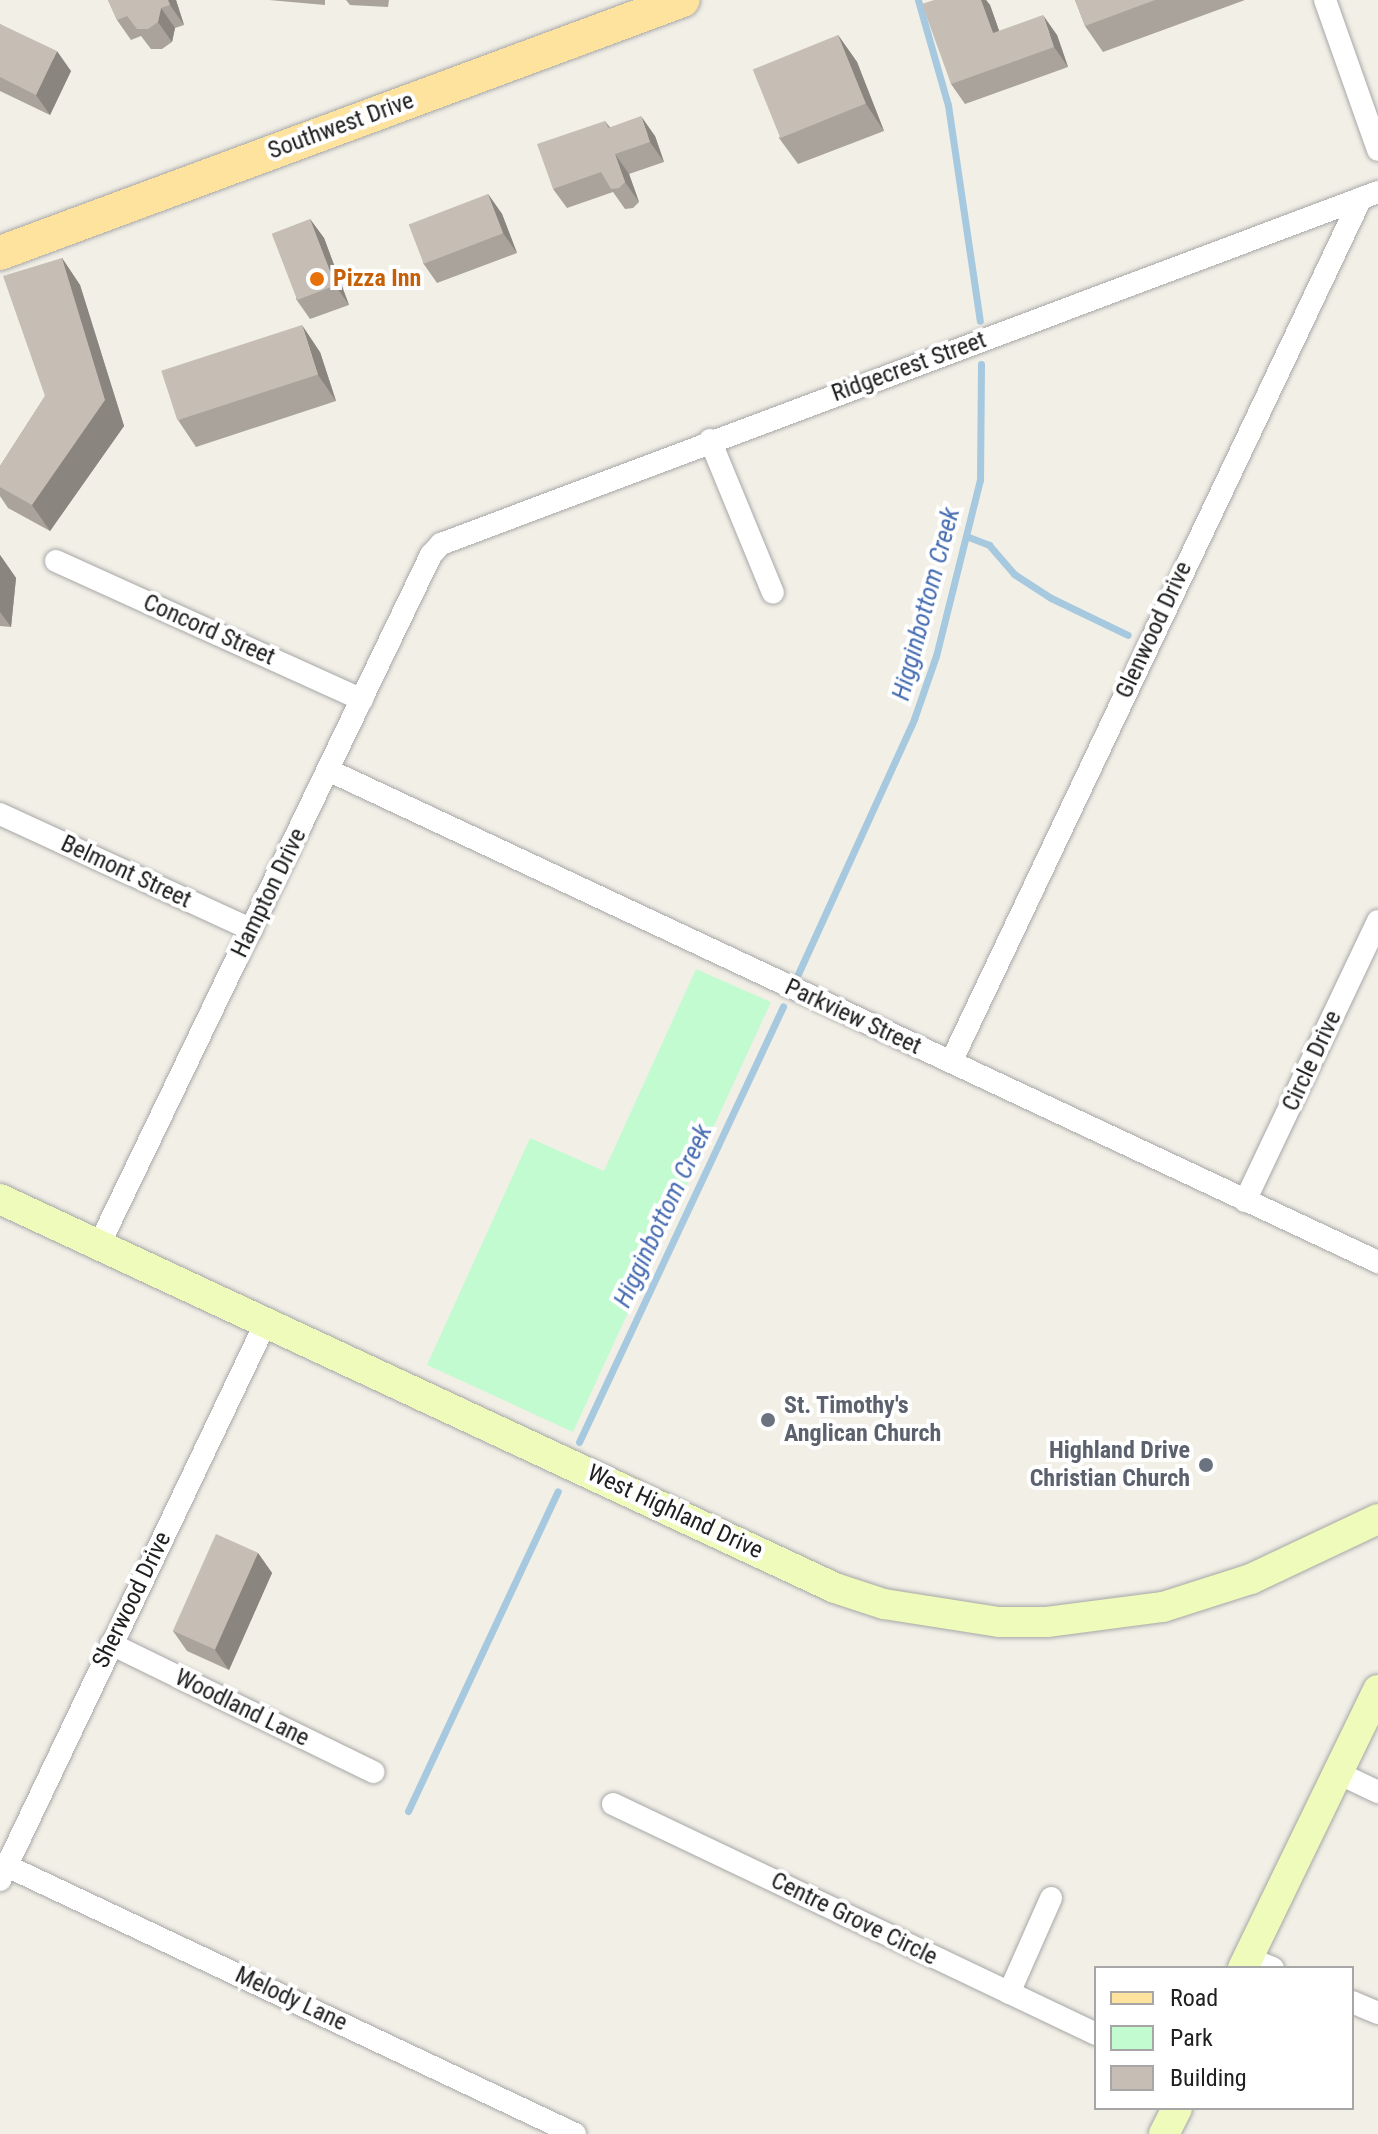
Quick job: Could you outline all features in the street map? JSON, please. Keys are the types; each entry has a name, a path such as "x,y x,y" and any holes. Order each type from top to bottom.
{"main road":[{"name":"Southwest Drive","path":"0,253 683,0"}],"street":[{"path":"1325,0 1378,150"},
{"name":"Ridgecrest Street","path":"441,544 710,440 1369,195"},
{"name":"Glenwood Drive","path":"951,1062 1369,195"},
{"path":"710,440 773,593"},
{"name":"Hampton Drive","path":"99,1245 431,555 441,544"},
{"name":"Concord Street","path":"56,561 362,700"},
{"name":"Parkview Street","path":"328,770 1378,1262"},
{"name":"Belmont Street","path":"0,814 252,930"},
{"name":"Circle Drive","path":"1245,1201 1378,921"},
{"name":"West Highland Drive","path":"0,1199 835,1588 932,1614 1047,1622 1163,1607 1251,1579 1378,1519"},
{"name":"Sherwood Drive","path":"3,1873 266,1322"},
{"name":"Woodland Lane","path":"111,1644 374,1772"},
{"path":"1255,1965 1336,1772 1378,1690"},
{"path":"1336,1772 1378,1792"},
{"name":"Centre Grove Circle","path":"613,1804 1094,2033"},
{"name":"Melody Lane","path":"3,1873 575,2134"},
{"path":"1009,1993 1051,1898"},
{"path":"1354,2003 1378,2013"},
{"path":"1164,2134 1176,2110"}],"green space":[{"path":"696,969 771,1002 573,1432 427,1365 530,1138 604,1171"}],"building":[{"path":"108,0 168,0 170,5 161,8 158,22 148,29 137,29 127,16 117,20"},
{"path":"934,0 981,0 993,33 1043,15 1054,47 951,84 922,4"},
{"path":"1075,0 1155,0 1085,26"},
{"path":"0,24 57,51 36,95 0,77"},
{"path":"838,35 866,104 780,138 753,69"},
{"path":"641,116 650,142 615,154 625,182 619,188 611,189 601,172 553,189 537,144 605,121 608,128"},
{"path":"488,194 503,233 424,264 409,224"},
{"path":"310,219 335,285 297,300 272,234"},
{"path":"62,258 105,400 32,505 0,487 0,466 45,396 3,276"},
{"path":"302,325 318,374 177,420 161,371"},
{"path":"216,1534 258,1553 215,1650 173,1631"}],"waterway":[{"name":"Higginbottom Creek","path":"918,0 948,105 980,321"},
{"name":"Higginbottom Creek","path":"798,974 914,719 936,656 980,480 981,364"},
{"path":"966,536 989,545 1014,574 1051,598 1128,635"},
{"name":"Higginbottom Creek","path":"579,1442 783,1006"},
{"name":"Higginbottom Creek","path":"408,1811 558,1491"}],"place":[{"name":"Pizza Inn","path":"317,279"},
{"name":"St. Timothy's Anglican Church","path":"768,1420"},
{"name":"Highland Drive Christian Church","path":"1206,1465"}]}
